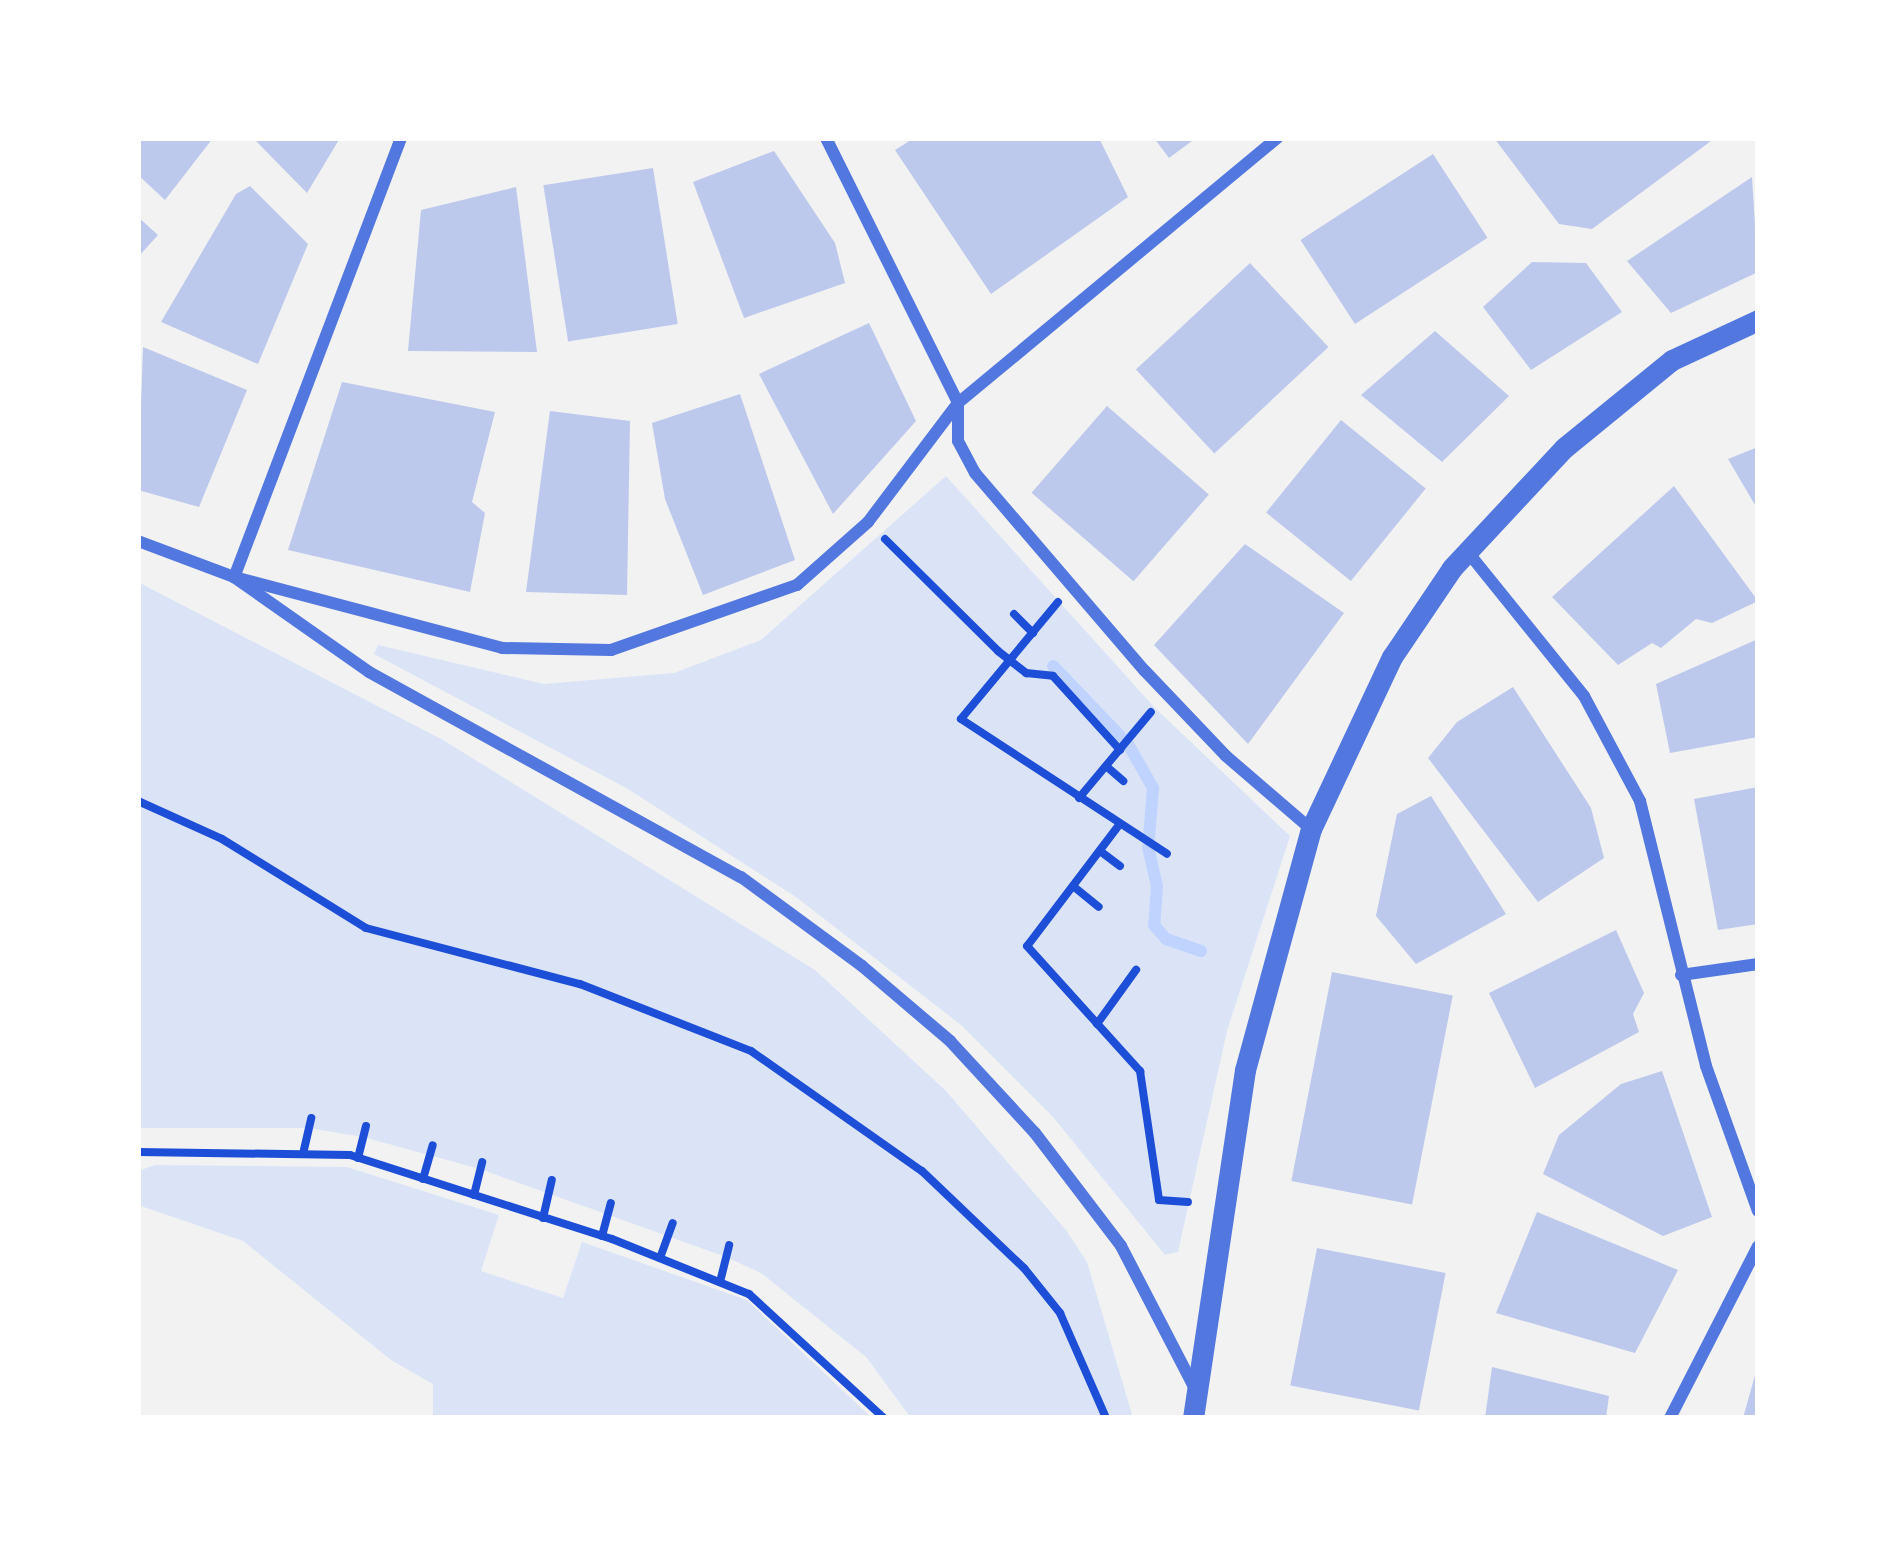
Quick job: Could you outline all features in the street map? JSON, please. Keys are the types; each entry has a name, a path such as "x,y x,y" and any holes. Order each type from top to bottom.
{"street":[{"path":"234,577 401,138"},
{"path":"826,138 958,403 958,441 975,473 1145,671 1226,756 1311,829"},
{"path":"138,541 234,577 502,648 611,650 797,584 868,522 958,403 1277,138"},
{"path":"1193,1418 1245,1070 1311,829 1392,657 1468,551 1564,448 1672,359 1758,320"},
{"path":"1468,551 1615,745 1640,801 1681,975 1758,1211"},
{"path":"234,577 370,672 741,877 862,966 950,1041 1035,1133 1121,1246 1196,1390"},
{"path":"1681,975 1758,964"},
{"path":"1670,1418 1758,1246"}],"path":[{"path":"880,534 1033,677 1053,676 1120,749"},
{"path":"1058,601 961,719 1167,854"},
{"path":"1014,614 1033,633"},
{"path":"1079,798 1155,707"},
{"path":"1106,766 1123,781"},
{"path":"138,801 222,839 366,928 580,984 751,1051 922,1171 1024,1268 1060,1313 1106,1418"},
{"path":"1119,825 1027,946 1140,1071 1159,1200 1188,1202"},
{"path":"1100,851 1120,866"},
{"path":"1073,886 1099,907"},
{"path":"1097,1024 1136,970"},
{"path":"303,1154 311,1118"},
{"path":"358,1158 366,1126"},
{"path":"422,1179 433,1144"},
{"path":"138,1152 358,1158 602,1236 748,1294 884,1418"},
{"path":"474,1195 482,1162"},
{"path":"543,1217 552,1180"},
{"path":"602,1236 611,1203"},
{"path":"660,1258 674,1223"},
{"path":"720,1282 729,1245"}],"shaded area":[{"path":"946,476 1155,708 1290,836 1227,1031 1178,1252 1165,1255 1053,1117 961,1025 796,897 628,789 374,654 378,645 544,684 674,673 761,640"},
{"path":"138,582 443,740 815,970 946,1091 1066,1230 1087,1262 1133,1418 911,1418 866,1357 761,1273 726,1257 480,1169 363,1137 309,1128 138,1128"},
{"path":"155,1165 347,1167 499,1215 481,1271 563,1298 582,1242 747,1300 872,1418 433,1418 433,1384 391,1360 243,1241 138,1205 138,1171"}],"building":[{"path":"138,138 213,138 165,200 138,175"},
{"path":"253,138 340,138 307,193"},
{"path":"914,138 1099,138 1128,197 991,294 895,150"},
{"path":"1154,138 1196,138 1169,158"},
{"path":"1494,138 1711,141 1592,229 1559,224"},
{"path":"774,151 835,243 845,283 744,318 693,182"},
{"path":"1433,154 1487,238 1355,324 1300,240"},
{"path":"653,168 678,324 568,341 543,185"},
{"path":"1752,177 1758,272 1671,313 1627,261"},
{"path":"250,186 308,244 258,364 161,322 236,194"},
{"path":"516,187 537,352 408,351 421,210"},
{"path":"138,217 158,235 138,257"},
{"path":"1532,262 1586,263 1622,312 1531,370 1483,307"},
{"path":"1250,263 1328,347 1214,453 1136,369"},
{"path":"869,323 916,421 833,514 759,374"},
{"path":"1435,331 1509,396 1442,462 1361,395"},
{"path":"143,347 247,390 199,507 138,490"},
{"path":"342,382 495,412 472,502 485,513 470,592 288,550"},
{"path":"740,394 795,560 703,595 665,499 652,423"},
{"path":"1107,406 1209,495 1133,581 1032,493"},
{"path":"550,411 630,421 627,595 526,592"},
{"path":"1341,420 1426,489 1351,581 1266,512"},
{"path":"1758,447 1758,510 1728,459"},
{"path":"1674,486 1758,601 1712,623 1696,619 1661,648 1652,643 1618,665 1552,597"},
{"path":"1245,544 1344,613 1248,744 1154,645"},
{"path":"1758,639 1758,737 1670,753 1656,684"},
{"path":"1513,687 1591,808 1604,858 1538,902 1428,758 1457,722"},
{"path":"1758,787 1758,924 1718,930 1694,799"},
{"path":"1431,796 1506,914 1416,964 1376,916 1397,814"},
{"path":"1616,930 1644,993 1633,1014 1639,1032 1535,1088 1489,993"},
{"path":"1332,972 1453,995 1412,1205 1291,1181"},
{"path":"1662,1071 1712,1217 1663,1236 1543,1174 1559,1135 1621,1084"},
{"path":"1537,1212 1678,1270 1635,1353 1496,1313"},
{"path":"1317,1248 1446,1273 1419,1410 1290,1385"},
{"path":"1492,1367 1609,1396 1606,1418 1485,1418"},
{"path":"1757,1368 1758,1418 1743,1418"}],"waterway":[{"path":"1053,666 1121,737"},
{"path":"1128,744 1153,788 1149,838"},
{"path":"1148,847 1157,886 1154,925 1166,939 1201,951"}]}
